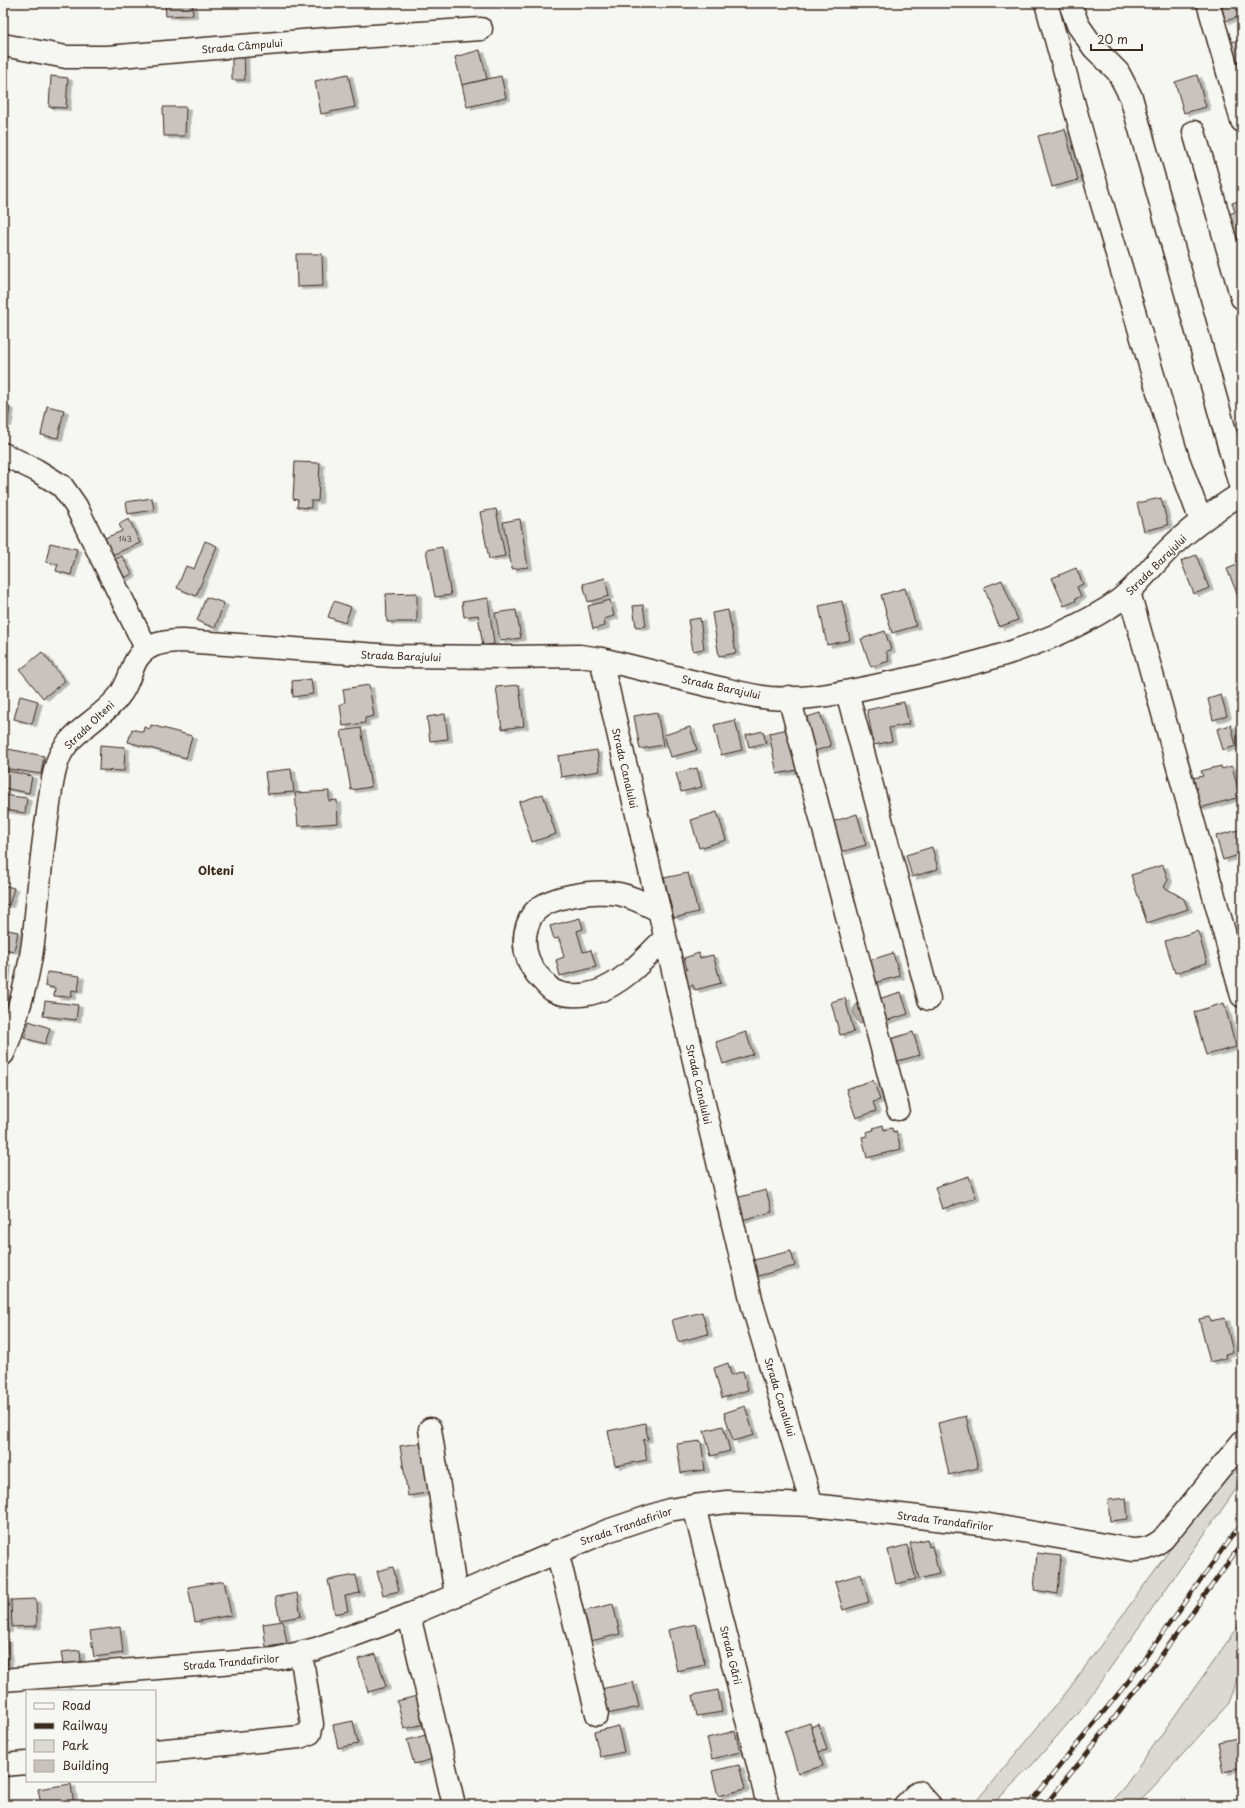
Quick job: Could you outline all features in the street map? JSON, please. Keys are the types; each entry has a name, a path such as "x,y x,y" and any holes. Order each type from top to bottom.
{"street":[{"path":"1046,3 1094,177 1178,459 1201,521"},
{"path":"1070,3 1078,25 1094,48 1118,72 1132,96 1242,492"},
{"path":"1208,3 1242,121"},
{"name":"Strada Câmpului","path":"3,45 66,57 106,57 327,39 481,29"},
{"path":"1194,132 1242,298"},
{"path":"3,454 36,470 62,486 76,506 146,648"},
{"name":"Strada Barajului","path":"146,648 162,642 182,641 394,656 508,658 580,656 601,659 745,694 770,698 803,698 847,692 954,669 1037,644 1076,626 1110,607 1129,592 1172,546 1214,510 1242,492"},
{"path":"1129,592 1236,950 1242,996"},
{"name":"Strada Olteni","path":"3,1054 8,1044 26,983 30,962 40,860 53,779 58,760 68,744 112,704 122,692 137,657 146,648"},
{"name":"Strada Canalului","path":"601,659 658,910 753,1307 812,1505"},
{"path":"847,692 929,999"},
{"path":"789,697 898,1109"},
{"path":"658,910 636,899 604,892 588,893 554,901 542,907 532,916 526,932 525,950 530,965 541,979 554,991 569,995 595,992 614,984 634,968 665,938"},
{"path":"430,1428 456,1595"},
{"name":"Strada Trandafirilor","path":"3,1680 275,1659 301,1653 409,1614 557,1551 646,1517 669,1510 727,1502 812,1505 989,1526 1133,1550 1144,1550 1154,1547 1163,1539 1242,1442"},
{"name":"Strada Gării","path":"694,1506 768,1805"},
{"path":"557,1551 597,1714"},
{"path":"409,1614 454,1805"},
{"path":"156,1751 300,1737 310,1733 312,1724 301,1653"},
{"path":"3,1765 26,1763"},
{"path":"905,1805 918,1792 930,1805"}],"green space":[{"path":"1242,1450 1242,1481 1084,1705 1033,1764 992,1805 973,1805 1069,1689"},
{"path":"1242,1621 1240,1663 1236,1683 1229,1703 1137,1805 1108,1805 1125,1786"}],"shaded area":[{"path":"860,1002 864,1023 860,1024 854,1015 854,1009"}],"building":[{"path":"165,3 192,3 193,15 166,16"},
{"path":"1221,3 1242,3 1242,16 1225,21"},
{"path":"1242,39 1242,74 1240,75 1231,42"},
{"path":"480,50 487,79 462,85 455,57"},
{"path":"232,54 244,54 245,80 232,80"},
{"path":"348,74 355,107 321,114 315,81"},
{"path":"1197,75 1206,107 1184,113 1175,82"},
{"path":"51,76 68,78 66,108 49,107"},
{"path":"501,76 506,98 467,107 462,85"},
{"path":"163,107 186,107 185,136 164,136"},
{"path":"1065,129 1078,180 1052,187 1038,136"},
{"path":"1242,200 1242,235 1233,238 1226,215 1235,212 1232,203"},
{"path":"296,254 322,254 323,286 297,287"},
{"path":"3,406 10,407 7,424 3,424"},
{"path":"47,406 64,410 58,438 41,435"},
{"path":"295,462 320,463 318,501 311,501 311,508 297,507 298,500 293,499"},
{"path":"152,498 154,510 128,514 126,502"},
{"path":"1161,498 1168,525 1144,531 1137,503"},
{"path":"496,509 505,556 489,559 480,512"},
{"path":"129,519 140,543 112,555 105,538 122,531 119,524"},
{"path":"520,519 528,567 512,569 503,522"},
{"path":"205,541 217,546 196,596 177,588 186,566 194,569"},
{"path":"50,543 77,549 71,575 56,571 58,564 46,562"},
{"path":"442,547 451,595 435,597 426,550"},
{"path":"1196,555 1209,588 1194,594 1181,561"},
{"path":"122,556 132,574 116,582 107,563"},
{"path":"1242,563 1242,602 1241,603 1227,569"},
{"path":"1076,568 1083,584 1077,587 1081,596 1075,599 1076,601 1064,606 1052,578"},
{"path":"605,578 609,596 588,602 583,584"},
{"path":"1002,580 1018,620 999,627 984,587"},
{"path":"905,588 916,626 892,633 881,595"},
{"path":"417,593 417,622 387,622 386,594"},
{"path":"206,597 224,603 215,628 197,621"},
{"path":"488,598 494,644 483,646 478,615 464,617 462,602"},
{"path":"610,600 614,616 604,619 605,626 593,629 588,606"},
{"path":"334,601 351,607 345,623 328,617"},
{"path":"842,601 850,640 827,645 819,606"},
{"path":"643,605 646,626 636,627 633,606"},
{"path":"516,610 521,638 500,641 495,613"},
{"path":"728,610 736,653 719,656 712,613"},
{"path":"700,618 704,649 693,651 688,620"},
{"path":"885,631 891,650 886,651 889,661 871,667 861,639"},
{"path":"42,652 65,681 43,698 20,670"},
{"path":"311,679 313,694 293,697 292,681"},
{"path":"369,685 374,716 365,718 365,723 343,726 340,705 345,702 343,689"},
{"path":"519,685 524,726 502,729 496,687"},
{"path":"1221,695 1227,716 1213,720 1208,699"},
{"path":"20,696 38,701 32,724 14,719"},
{"path":"904,702 909,724 889,728 892,741 874,745 867,710"},
{"path":"657,712 663,745 640,749 634,716"},
{"path":"820,713 831,746 812,752 801,719"},
{"path":"445,714 448,739 430,741 427,717"},
{"path":"735,720 742,750 721,755 714,725"},
{"path":"151,725 192,736 186,758 128,742 132,729 143,732 144,727 150,729"},
{"path":"1231,725 1236,746 1223,750 1217,729"},
{"path":"690,727 697,750 671,757 664,735"},
{"path":"361,728 371,787 351,790 341,731"},
{"path":"789,729 797,770 777,774 769,733"},
{"path":"763,731 766,743 749,747 746,735"},
{"path":"100,745 125,747 124,771 99,770"},
{"path":"3,748 44,756 41,774 3,768"},
{"path":"597,750 600,771 561,777 558,756"},
{"path":"1221,766 1222,769 1232,766 1240,797 1200,808 1193,778 1203,776 1201,771"},
{"path":"697,768 702,787 681,792 676,773"},
{"path":"291,769 294,792 268,794 265,772"},
{"path":"3,770 32,776 29,793 3,788"},
{"path":"329,791 329,801 337,800 338,823 298,826 295,793"},
{"path":"543,794 556,834 532,842 519,802"},
{"path":"3,795 27,798 25,813 3,810"},
{"path":"717,812 726,840 699,848 691,820"},
{"path":"857,814 866,845 841,852 832,822"},
{"path":"1242,829 1242,854 1223,860 1216,836"},
{"path":"932,847 938,869 912,877 906,855"},
{"path":"1163,865 1168,880 1164,887 1184,899 1188,909 1147,923 1131,875"},
{"path":"688,873 698,912 674,918 664,878"},
{"path":"3,885 14,888 9,905 3,904"},
{"path":"580,918 583,929 577,931 583,952 591,950 596,967 560,976 556,960 564,957 559,938 554,939 550,926"},
{"path":"3,929 18,932 14,951 3,949"},
{"path":"1198,931 1207,963 1175,973 1165,941"},
{"path":"699,953 700,958 713,955 721,983 695,990 693,985 687,987 682,972 687,970 684,958"},
{"path":"893,953 900,976 874,983 867,961"},
{"path":"3,962 7,963 5,980 3,980"},
{"path":"47,972 80,976 78,991 72,990 71,997 54,996 55,988 45,986"},
{"path":"901,992 908,1014 882,1022 875,1000"},
{"path":"845,998 854,1032 840,1035 831,1002"},
{"path":"45,1001 78,1005 76,1020 43,1016"},
{"path":"1224,1003 1236,1047 1206,1055 1194,1012"},
{"path":"29,1021 50,1028 45,1044 24,1038"},
{"path":"746,1032 753,1054 723,1064 716,1042"},
{"path":"913,1032 920,1055 894,1062 887,1040"},
{"path":"873,1080 880,1100 873,1102 876,1111 856,1118 846,1089"},
{"path":"883,1125 884,1130 892,1128 893,1132 896,1131 901,1149 867,1158 862,1137 867,1136 866,1132 874,1130 873,1128"},
{"path":"969,1176 976,1198 942,1209 935,1187"},
{"path":"766,1190 772,1212 742,1220 736,1198"},
{"path":"791,1251 795,1266 754,1277 750,1261"},
{"path":"702,1312 708,1334 678,1342 672,1320"},
{"path":"1209,1317 1210,1321 1225,1318 1233,1352 1225,1354 1226,1358 1210,1362 1199,1319"},
{"path":"728,1363 731,1375 743,1371 748,1390 722,1398 714,1368"},
{"path":"745,1406 754,1435 733,1441 724,1413"},
{"path":"966,1416 978,1468 949,1475 938,1423"},
{"path":"645,1423 648,1439 643,1440 647,1460 615,1466 608,1431"},
{"path":"723,1426 730,1451 711,1456 704,1431"},
{"path":"701,1441 705,1470 681,1473 677,1444"},
{"path":"425,1442 433,1492 408,1496 400,1446"},
{"path":"1126,1498 1128,1519 1110,1521 1108,1500"},
{"path":"927,1539 929,1547 932,1546 939,1574 919,1579 910,1543"},
{"path":"907,1545 916,1579 896,1584 888,1550"},
{"path":"1037,1553 1061,1556 1058,1594 1034,1590"},
{"path":"393,1567 399,1591 383,1595 377,1571"},
{"path":"861,1574 869,1602 843,1610 835,1582"},
{"path":"356,1575 360,1593 345,1596 348,1611 335,1614 328,1580"},
{"path":"224,1581 231,1615 195,1622 188,1587"},
{"path":"297,1593 301,1616 280,1620 275,1597"},
{"path":"3,1597 7,1597 8,1630 3,1630"},
{"path":"36,1599 37,1626 12,1627 11,1600"},
{"path":"613,1604 620,1634 591,1641 584,1611"},
{"path":"283,1621 287,1644 266,1647 263,1624"},
{"path":"696,1624 705,1665 677,1671 668,1630"},
{"path":"120,1627 123,1653 94,1657 90,1631"},
{"path":"3,1640 7,1640 8,1665 3,1665"},
{"path":"80,1650 81,1662 63,1664 61,1652"},
{"path":"376,1654 386,1687 368,1692 358,1659"},
{"path":"633,1682 639,1707 607,1714 601,1689"},
{"path":"718,1690 722,1712 697,1716 693,1695"},
{"path":"417,1696 424,1724 404,1729 397,1701"},
{"path":"353,1721 358,1744 338,1748 333,1725"},
{"path":"810,1723 823,1766 798,1773 785,1731"},
{"path":"819,1724 827,1750 819,1752 811,1727"},
{"path":"618,1726 624,1752 600,1757 594,1732"},
{"path":"735,1731 740,1752 712,1759 707,1738"},
{"path":"426,1735 433,1759 414,1764 407,1740"},
{"path":"1242,1737 1242,1768 1224,1772 1218,1742"},
{"path":"739,1765 745,1789 718,1796 712,1771"},
{"path":"71,1784 74,1805 41,1805 38,1789"},
{"path":"716,1800 717,1805 697,1805"}],"railway":[{"path":"1028,1805 1127,1683 1242,1522"},
{"path":"1045,1805 1121,1709 1242,1543"}],"district":[{"name":"Olteni","path":"216,871"}]}
